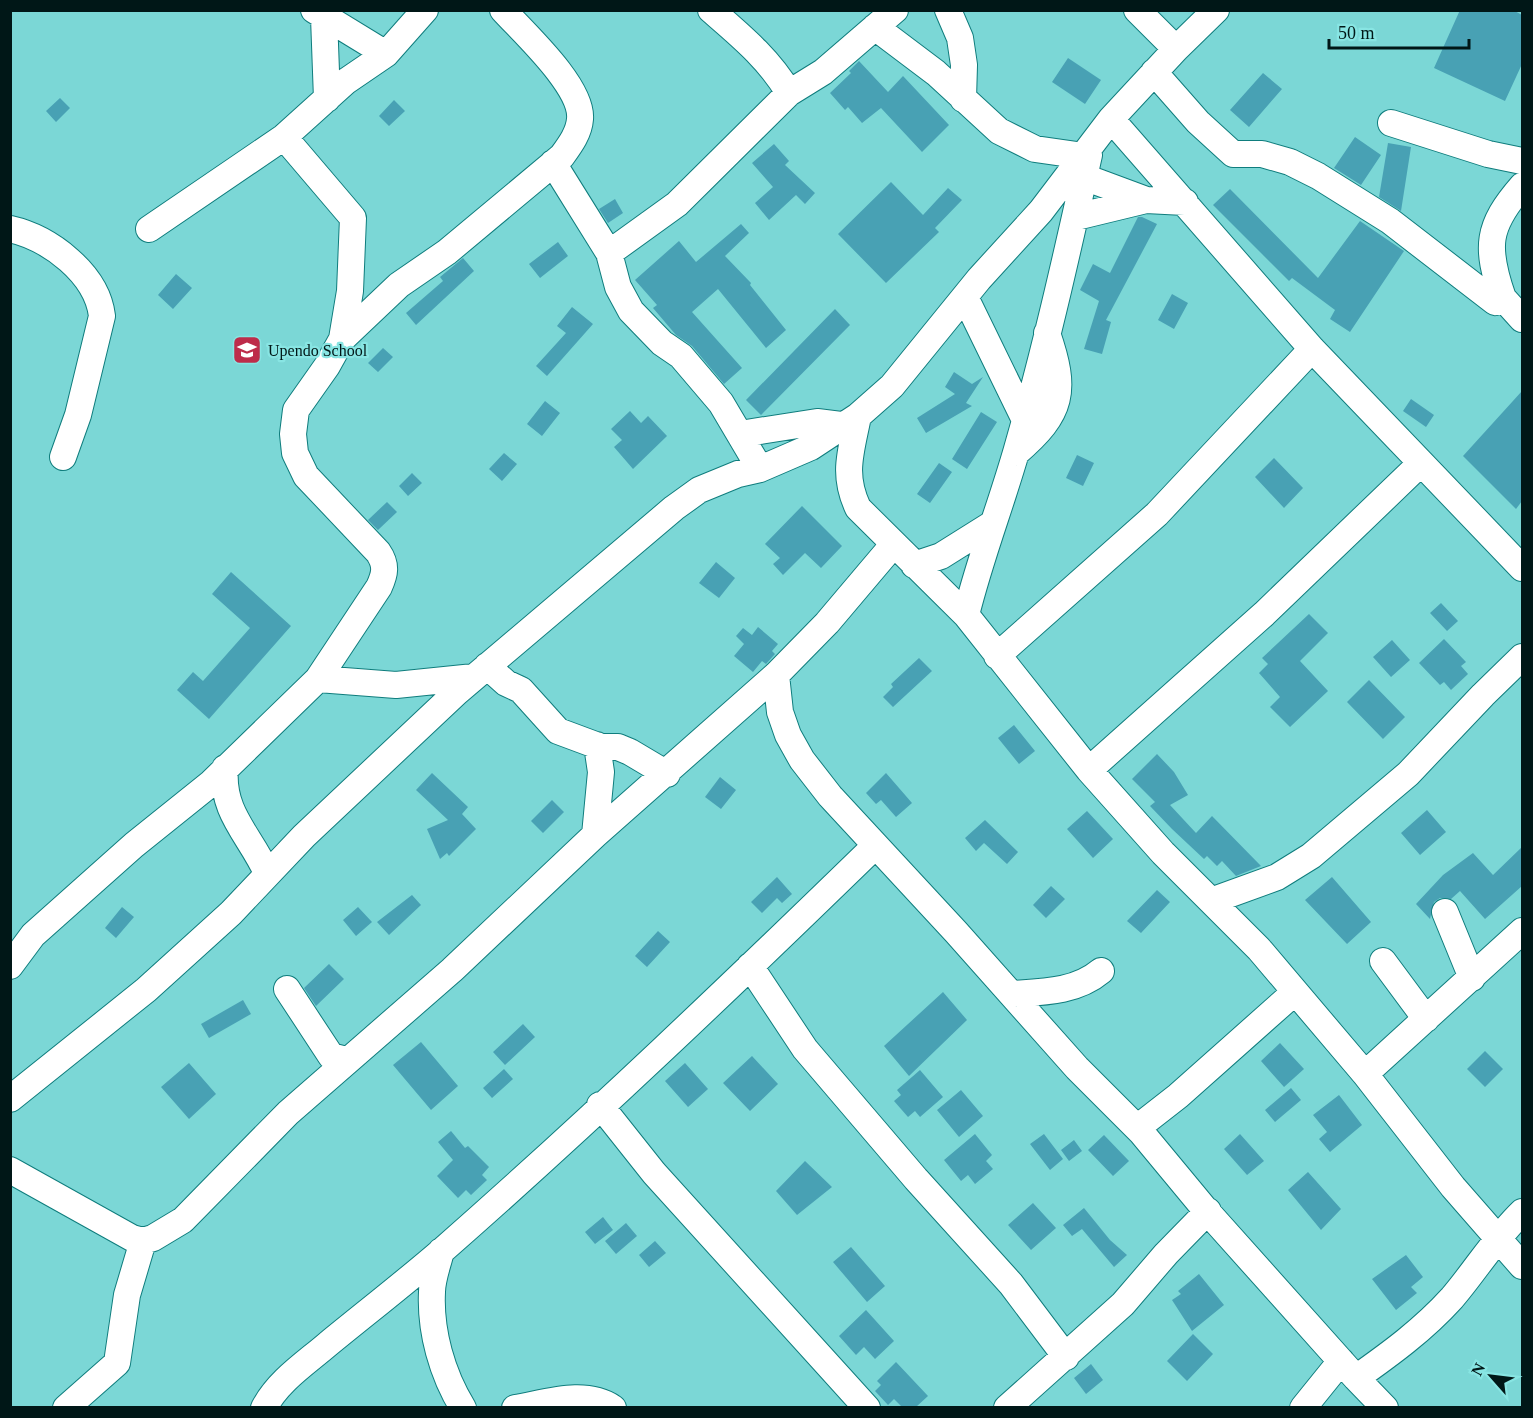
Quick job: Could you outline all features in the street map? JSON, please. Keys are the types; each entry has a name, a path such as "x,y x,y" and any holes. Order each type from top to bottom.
{"street":[{"path":"149,229 284,137 345,82 386,54 425,10"},
{"path":"10,966 33,935 225,768 318,679 380,587 384,574 383,559 306,476 295,453 292,424 296,410 327,366 342,339 399,285 447,252 562,156 574,137 581,116 574,95 559,73 503,10"},
{"path":"711,10 759,51 776,70 789,93"},
{"path":"609,253 677,204 789,93 823,72 895,10"},
{"path":"948,10 960,38 964,65 963,99"},
{"path":"1137,10 1176,49"},
{"path":"10,1099 146,990 231,913 267,873 379,763 480,672 674,508 699,490 738,474 760,469 811,447 849,421 892,386 965,297 1087,158 1111,118 1216,10"},
{"path":"319,14 386,54"},
{"path":"319,14 327,99"},
{"path":"875,27 904,47 999,130 1035,149 1087,158 1146,200"},
{"path":"1154,72 1198,122 1233,154 1262,154 1290,162 1309,171 1390,221 1495,302 1503,298"},
{"path":"1111,118 1312,349 1522,568"},
{"path":"1391,123 1488,154 1522,161"},
{"path":"284,137 353,218 350,291 342,339"},
{"path":"966,615 979,562 1025,420 1076,217 1087,158"},
{"path":"553,163 609,253 618,287 632,311 693,370 721,403 760,469"},
{"path":"1522,186 1503,208 1496,223 1491,248 1494,273 1503,298 1522,319"},
{"path":"1076,217 1146,200 1185,202"},
{"path":"10,229 46,242 92,285 100,301 102,316 78,415 63,457"},
{"path":"965,297 1025,420"},
{"path":"1016,453 1047,424 1060,387 1057,363 1047,333"},
{"path":"998,657 1157,514 1312,349"},
{"path":"740,434 817,422 849,421"},
{"path":"849,421 847,473 850,491 858,508 966,615 1089,770 1163,853 1252,941 1365,1074 1453,1187 1522,1266"},
{"path":"1089,770 1264,614 1420,464"},
{"path":"914,565 941,556 992,524"},
{"path":"10,1170 124,1234 143,1241 171,1229 183,1220 279,1121 452,970 594,835 667,774 776,675 827,623 893,545"},
{"path":"1211,901 1277,877 1311,856 1408,774 1522,657"},
{"path":"318,679 396,685 480,672 521,690 558,731 597,745 618,747 667,774"},
{"path":"776,675 780,712 788,735 802,760 875,846 1077,1068 1137,1128 1348,1369 1385,1407"},
{"path":"594,835 601,772 597,745"},
{"path":"225,768 224,785 234,819 267,873"},
{"path":"264,1407 291,1375 441,1251 560,1146 600,1105 664,1049 875,846"},
{"path":"1445,912 1472,978"},
{"path":"1365,1074 1522,931"},
{"path":"1383,961 1426,1019"},
{"path":"750,966 805,1049 916,1179 1011,1284 1066,1358"},
{"path":"1012,994 1050,991 1075,986 1090,980 1101,971"},
{"path":"287,989 331,1056 347,1060"},
{"path":"1137,1128 1178,1096 1296,992"},
{"path":"600,1105 662,1182 867,1407"},
{"path":"1007,1407 1066,1358 1123,1304 1166,1254 1208,1211"},
{"path":"1303,1407 1348,1369 1389,1356 1419,1330 1452,1298 1498,1237 1522,1212"},
{"path":"66,1407 117,1363 127,1295 143,1241"},
{"path":"441,1251 432,1290 435,1339 453,1393 463,1407"},
{"path":"515,1407 582,1397 613,1407"}],"building":[{"path":"1460,10 1513,10 1522,15 1522,64 1505,101 1434,68"},
{"path":"1068,58 1101,80 1085,104 1052,82"},
{"path":"859,61 888,92 903,76 949,125 922,152 881,108 862,123 848,107 845,110 830,93 851,73 849,71"},
{"path":"1263,73 1282,89 1249,127 1230,110"},
{"path":"60,98 70,108 56,122 46,111"},
{"path":"394,100 405,111 389,126 379,116"},
{"path":"1355,137 1381,155 1361,185 1334,168"},
{"path":"1388,143 1411,147 1401,211 1379,197"},
{"path":"774,144 789,161 785,165 815,193 805,204 796,195 769,220 755,203 773,187 752,163"},
{"path":"891,182 923,215 948,188 962,200 935,228 939,232 886,283 838,234"},
{"path":"1230,189 1318,278 1360,221 1404,251 1350,332 1330,319 1335,310 1292,278 1289,281 1213,205"},
{"path":"615,199 623,213 608,223 599,209"},
{"path":"1138,217 1157,224 1106,320 1111,322 1102,354 1084,349 1099,301 1080,290 1093,264 1110,273"},
{"path":"741,224 749,233 725,256 751,283 750,285 786,330 766,348 718,289 692,312 742,368 724,384 692,346 676,335 653,308 657,305 635,280 679,241 696,262"},
{"path":"558,242 568,256 540,278 529,264"},
{"path":"463,258 474,271 416,325 406,313 443,281 440,277"},
{"path":"176,274 192,288 173,309 158,295"},
{"path":"1172,294 1188,303 1174,329 1158,320"},
{"path":"572,307 593,324 547,376 536,366 566,333 557,326"},
{"path":"835,309 850,325 761,415 746,400"},
{"path":"383,348 393,357 378,372 368,363"},
{"path":"954,372 972,384 983,377 966,403 972,406 926,433 917,418 955,394 945,387"},
{"path":"1522,391 1522,501 1516,509 1463,456"},
{"path":"1411,399 1434,415 1426,427 1403,411"},
{"path":"545,401 560,413 542,436 527,424"},
{"path":"630,411 641,423 648,416 667,436 633,469 614,447 622,440 611,429"},
{"path":"981,412 997,422 967,469 952,459"},
{"path":"504,453 517,464 502,481 489,469"},
{"path":"1077,455 1094,463 1083,486 1066,478"},
{"path":"1274,458 1303,488 1284,508 1255,477"},
{"path":"939,463 952,472 930,503 917,494"},
{"path":"412,473 422,483 408,496 399,486"},
{"path":"387,502 397,512 378,530 368,520"},
{"path":"802,506 842,546 821,568 805,553 783,575 773,564 780,558 765,544"},
{"path":"716,562 735,578 719,598 699,583"},
{"path":"231,572 291,626 209,719 177,690 193,672 203,681 250,628 212,594"},
{"path":"1441,603 1458,621 1447,631 1430,613"},
{"path":"1309,614 1328,633 1300,661 1328,691 1290,727 1270,707 1280,697 1259,673 1268,664 1262,658"},
{"path":"758,627 778,644 772,651 775,654 766,664 762,661 753,672 734,656 744,644 736,636 743,628 752,635"},
{"path":"1444,639 1466,662 1461,666 1468,674 1451,690 1444,682 1440,685 1419,663"},
{"path":"1392,640 1410,660 1391,677 1373,657"},
{"path":"919,658 932,671 893,707 883,697 893,687 891,684"},
{"path":"1369,680 1405,717 1383,739 1347,702"},
{"path":"1014,725 1035,751 1019,764 998,738"},
{"path":"1157,754 1174,772 1188,795 1170,805 1196,833 1212,816 1261,866 1236,876 1222,861 1217,866 1207,856 1204,859 1150,806 1155,802 1132,779"},
{"path":"432,773 468,807 462,814 476,829 449,856 447,853 440,859 427,829 448,820 416,790"},
{"path":"886,773 912,803 896,817 881,800 876,804 866,793"},
{"path":"720,777 736,790 721,809 705,797"},
{"path":"552,800 564,812 543,833 531,821"},
{"path":"1427,810 1446,832 1420,855 1401,833"},
{"path":"1087,811 1113,839 1093,858 1067,829"},
{"path":"985,820 1018,852 1007,864 984,843 976,851 965,838"},
{"path":"1522,847 1522,886 1485,919 1460,891 1451,899 1440,898 1434,902 1430,919 1416,904 1443,875 1473,853 1493,875"},
{"path":"777,877 792,894 782,903 777,898 762,913 751,902"},
{"path":"1332,877 1371,922 1347,944 1305,900"},
{"path":"1051,886 1065,899 1046,918 1033,905"},
{"path":"1157,890 1170,902 1141,933 1127,921"},
{"path":"412,895 421,905 389,935 377,922"},
{"path":"122,907 134,917 116,938 105,928"},
{"path":"358,907 372,922 356,936 343,920"},
{"path":"658,931 670,942 647,967 635,956"},
{"path":"329,964 344,979 316,1006 304,988"},
{"path":"943,992 967,1020 909,1076 884,1046"},
{"path":"243,1000 251,1014 209,1038 201,1024"},
{"path":"523,1024 535,1037 505,1065 493,1052"},
{"path":"421,1042 458,1086 431,1110 393,1065"},
{"path":"1280,1043 1304,1069 1284,1087 1261,1061"},
{"path":"1485,1051 1503,1069 1485,1087 1467,1069"},
{"path":"752,1056 778,1084 750,1111 723,1083"},
{"path":"189,1063 216,1094 189,1119 161,1087"},
{"path":"685,1063 708,1089 688,1107 665,1081"},
{"path":"504,1069 513,1079 492,1098 483,1088"},
{"path":"920,1070 943,1097 920,1117 915,1111 908,1117 894,1101 901,1095 897,1090"},
{"path":"1291,1088 1301,1100 1275,1122 1265,1110"},
{"path":"961,1090 983,1116 959,1137 937,1110"},
{"path":"1339,1095 1362,1125 1330,1152 1319,1139 1327,1132 1313,1115"},
{"path":"451,1131 465,1148 468,1146 489,1167 482,1175 487,1180 471,1195 466,1190 458,1198 437,1176 453,1160 438,1142"},
{"path":"975,1134 992,1155 986,1161 993,1169 975,1184 968,1175 961,1181 944,1160"},
{"path":"1044,1134 1063,1159 1050,1170 1030,1144"},
{"path":"1240,1134 1264,1161 1247,1175 1224,1149"},
{"path":"1104,1135 1129,1161 1113,1176 1088,1150"},
{"path":"1074,1140 1082,1151 1069,1161 1061,1150"},
{"path":"805,1161 832,1187 797,1215 776,1191"},
{"path":"1308,1172 1341,1209 1321,1230 1288,1190"},
{"path":"1033,1203 1056,1228 1031,1250 1008,1225"},
{"path":"1084,1208 1110,1240 1127,1255 1114,1267 1082,1229 1072,1236 1063,1225"},
{"path":"603,1217 613,1230 595,1244 585,1232"},
{"path":"626,1223 637,1236 616,1254 605,1241"},
{"path":"655,1241 666,1253 649,1267 639,1255"},
{"path":"851,1247 885,1286 867,1302 833,1262"},
{"path":"1406,1255 1423,1277 1411,1287 1417,1293 1396,1310 1372,1279"},
{"path":"1199,1274 1224,1305 1192,1331 1172,1300 1181,1294 1178,1291"},
{"path":"866,1310 894,1341 875,1359 864,1347 856,1355 839,1336"},
{"path":"1193,1334 1213,1354 1187,1381 1167,1361"},
{"path":"896,1362 928,1396 916,1407 902,1407 894,1399 888,1405 875,1391 881,1385 877,1381"},
{"path":"1091,1364 1103,1380 1086,1394 1074,1378"}],"place":[{"name":"Upendo School","path":"247,350"}]}
